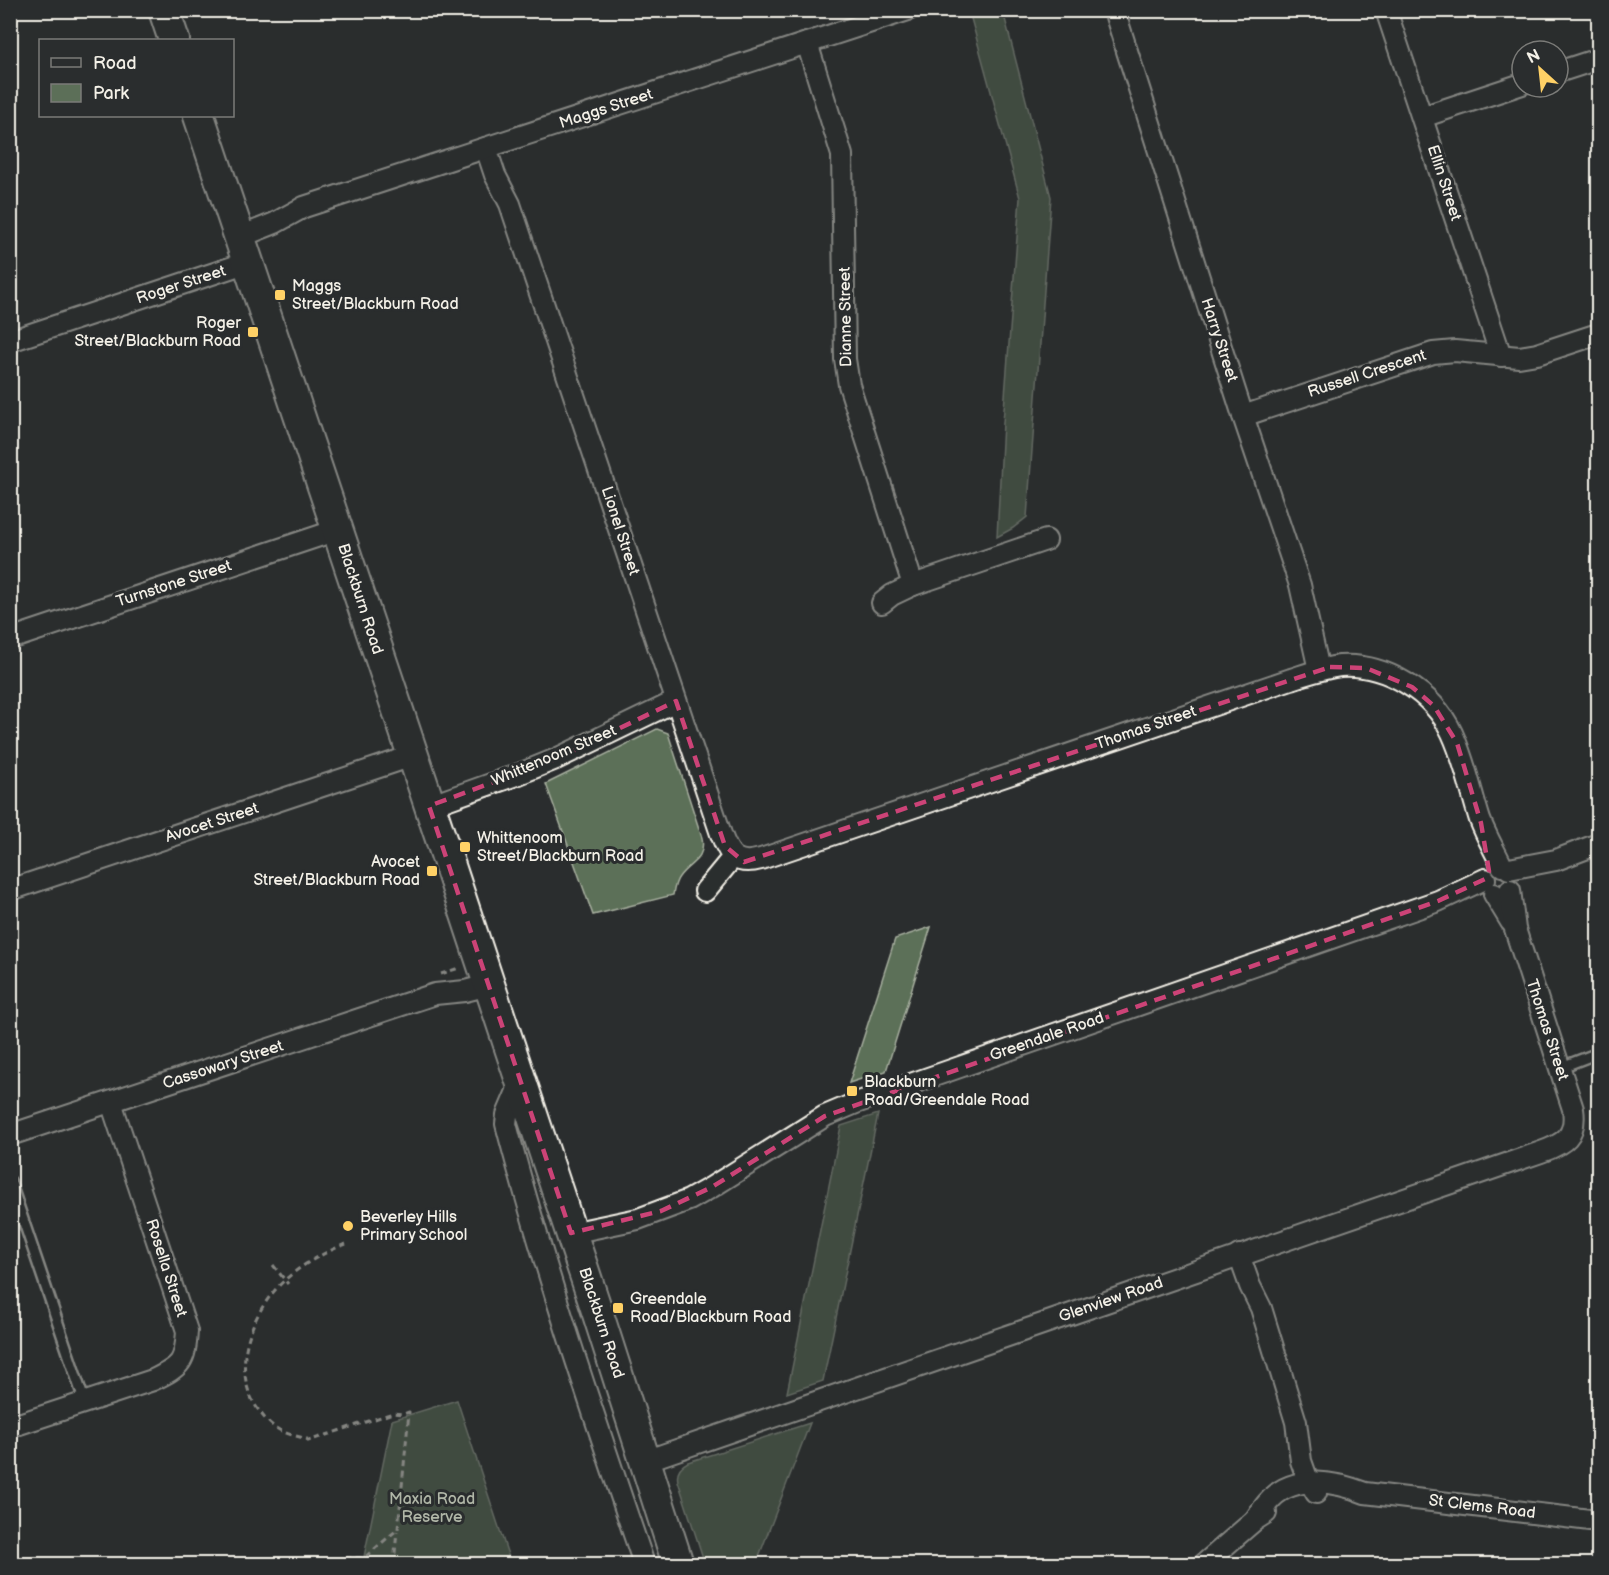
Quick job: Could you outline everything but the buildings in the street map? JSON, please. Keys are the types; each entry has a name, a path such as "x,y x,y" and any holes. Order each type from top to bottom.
{"main road":[{"path":"164,10 174,39"},
{"name":"Blackburn Road","path":"199,117 521,1082 678,1564"}],"street":[{"name":"Maggs Street","path":"241,241 304,207 908,10"},
{"name":"Harry Street","path":"1114,10 1243,416 1300,585 1318,670"},
{"name":"Ellin Street","path":"1386,10 1501,356"},
{"name":"Dianne Street","path":"807,43 843,155 846,366 849,386 913,585"},
{"path":"1570,68 1599,58"},
{"path":"1422,117 1510,88"},
{"name":"Lionel Street","path":"491,146 495,175 510,204 725,846 733,857"},
{"name":"Roger Street","path":"10,341 241,241"},
{"name":"Russell Crescent","path":"1243,416 1433,353 1455,351 1526,357 1599,334"},
{"name":"Turnstone Street","path":"10,639 337,530"},
{"path":"882,603 892,595 913,585 1046,540"},
{"name":"Thomas Street","path":"733,857 744,862 760,859 1318,670 1340,666 1366,668 1398,679 1424,695 1451,730 1573,1109 1572,1131"},
{"name":"Whittenoom Street","path":"429,806 556,759 676,700"},
{"name":"Avocet Street","path":"10,890 412,756"},
{"name":"Greendale Road","path":"573,1240 592,1241 638,1219 689,1200 835,1111 1499,881 1599,844"},
{"path":"705,891 733,857"},
{"name":"Cassowary Street","path":"10,1135 111,1102 436,985 465,991 486,977"},
{"path":"521,1082 507,1115 506,1124 526,1202 644,1564"},
{"name":"Rosella Street","path":"10,1427 153,1380 174,1370 185,1353 187,1331 111,1102"},
{"name":"Glenview Road","path":"645,1461 1555,1147 1566,1140 1572,1131"},
{"path":"1245,1253 1260,1284 1261,1308 1296,1422 1308,1445 1314,1465 1314,1486"},
{"name":"St Clems Road","path":"1204,1564 1255,1520 1287,1499 1314,1486 1349,1495 1365,1492 1599,1521"}],"lane":[{"path":"1559,1068 1599,1053"},
{"path":"10,1181 85,1404"}],"path":[{"path":"436,985 459,968 455,957"},
{"path":"346,1244 322,1255 285,1280 262,1308 249,1339 244,1358 244,1373 252,1403 265,1419 276,1428 308,1441 393,1413 410,1412 394,1564"},
{"path":"273,1265 288,1284"},
{"path":"364,1558 398,1529"},
{"path":"325,1564 347,1558 364,1558 379,1564"}],"highlighted area":[{"path":"1330,667 1366,668 1412,687 1434,706 1457,743 1481,823 1489,871 1485,879 1438,901 825,1116 712,1187 661,1211 571,1233 429,806 556,759 676,701 725,846 744,862"}],"green space":[{"path":"969,11 1003,11 1051,197 1027,517 997,537 1020,198"},
{"path":"657,729 668,733 702,838 702,852 678,879 673,895 593,915 546,784"},
{"path":"931,927 886,1071 849,1083 895,939"},
{"path":"878,1114 823,1381 787,1393 841,1126"},
{"name":"Maxia Road Reserve","path":"457,1400 511,1564 383,1564 364,1557 392,1420"},
{"path":"810,1423 756,1564 705,1564 678,1481 678,1472 681,1467 688,1462"}],"place":[{"name":"Maggs Street/Blackburn Road","path":"280,295"},
{"name":"Roger Street/Blackburn Road","path":"253,332"},
{"name":"Whittenoom Street/Blackburn Road","path":"465,847"},
{"name":"Avocet Street/Blackburn Road","path":"432,871"},
{"name":"Blackburn Road/Greendale Road","path":"852,1091"},
{"name":"Beverley Hills Primary School","path":"348,1226"},
{"name":"Greendale Road/Blackburn Road","path":"618,1308"}]}
